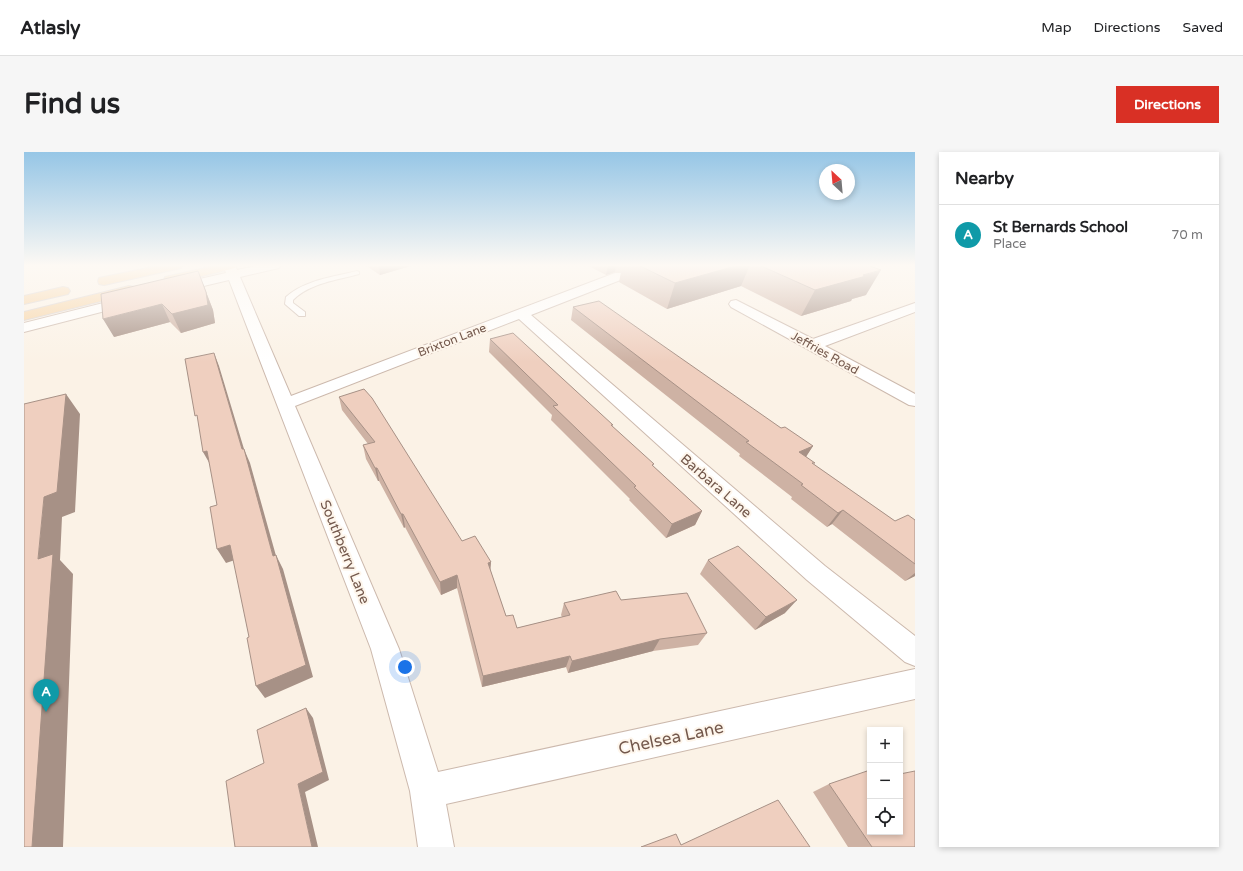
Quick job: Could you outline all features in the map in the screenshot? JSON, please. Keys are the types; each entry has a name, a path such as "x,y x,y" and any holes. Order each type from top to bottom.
{"main road":[{"path":"24,300 35,297"},
{"path":"24,316 115,297"}],"street":[{"path":"24,328 124,297"},
{"name":"Southberry Lane","path":"243,297 285,404 386,649 426,791 436,847"},
{"name":"Brixton Lane","path":"285,404 564,297"},
{"name":"Jeffries Road","path":"736,304 915,401"},
{"path":"812,345 915,307"},
{"name":"Barbara Lane","path":"521,314 816,573 915,653"},
{"name":"Chelsea Lane","path":"426,791 915,684"}],"lane":[{"path":"290,297 289,304 302,314"}],"building":[{"path":"101,297 207,297 208,305 172,314 162,304 103,319"},
{"path":"599,301 781,428 785,427 813,446 799,452 815,463 812,463 895,521 908,515 915,520 915,564 843,510 838,513 801,485 803,484 746,442 749,441 573,307"},
{"path":"513,333 613,425 611,425 702,511 672,524 634,487 636,486 553,406 558,405 490,339"},
{"path":"214,353 242,449 244,449 273,556 276,555 306,665 256,686 247,638 249,637 230,545 217,549 210,507 217,505 207,451 203,452 197,415 195,416 185,359"},
{"path":"364,389 372,398 462,541 475,536 491,562 488,563 506,616 513,615 517,628 570,615 564,603 616,591 621,600 687,593 707,633 660,639 572,661 570,656 483,676 457,575 440,582 363,445 375,442 339,397"},
{"path":"66,394 57,492 44,497 38,559 53,554 32,847 24,847 24,404"},
{"path":"738,546 797,600 766,617 708,560"},
{"path":"306,708 323,772 298,784 312,847 235,847 226,781 264,763 257,730"},
{"path":"867,771 867,835 903,835 903,773 915,771 915,847 872,847 829,784"},
{"path":"778,800 810,847 641,847 676,834 681,845"}],"place":[{"name":"St Bernards School","path":"46,712"}]}
